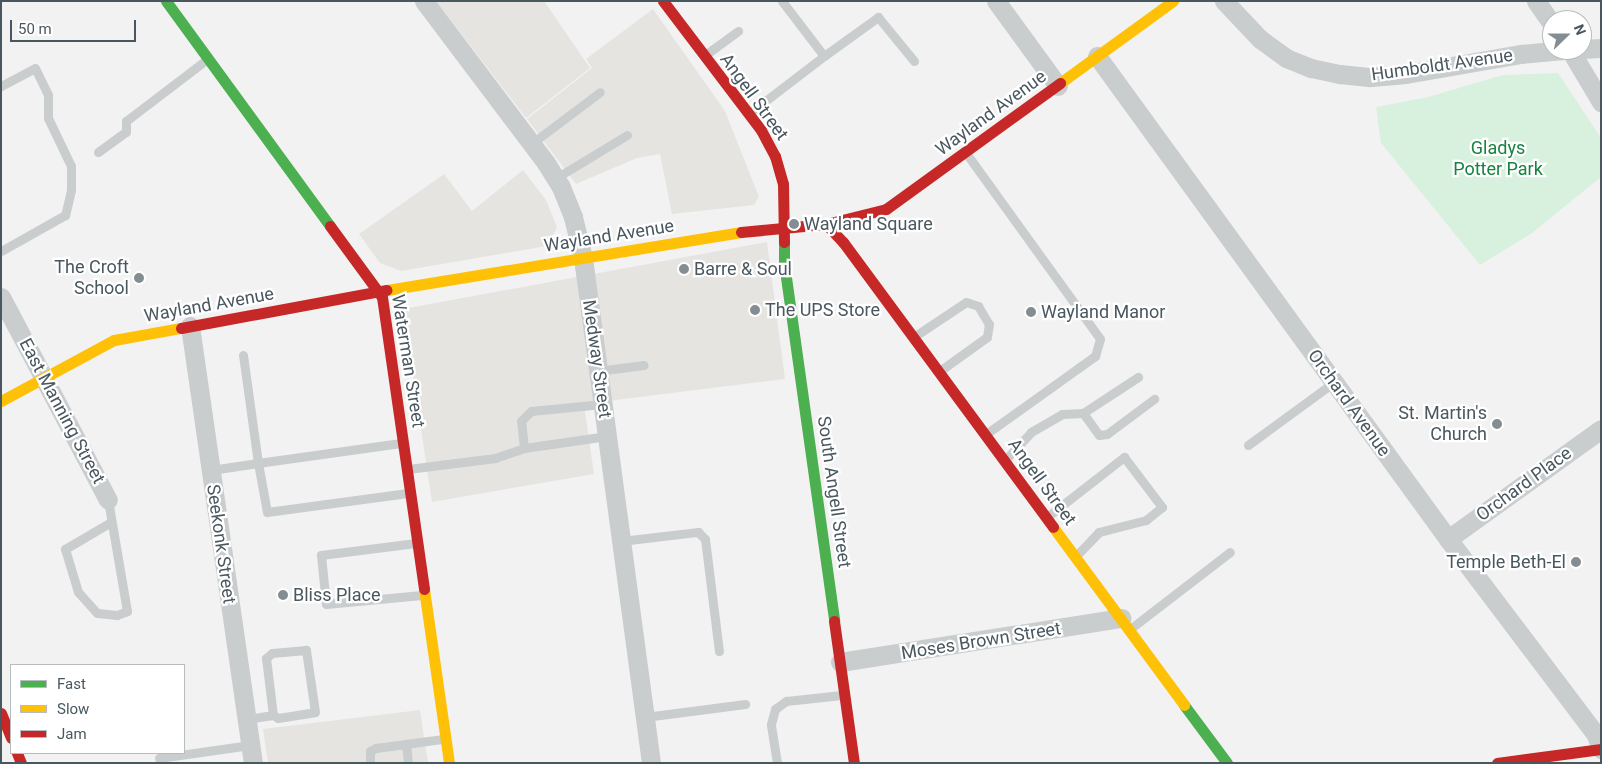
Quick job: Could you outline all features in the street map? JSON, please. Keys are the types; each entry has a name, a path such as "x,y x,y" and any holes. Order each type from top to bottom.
{"street":[{"name":"Waterman Street","path":"166,1 380,291 408,469 449,763"},
{"name":"Medway Street","path":"424,1 556,178 573,217 583,258 651,763"},
{"name":"Angell Street","path":"663,1 768,142 780,170 785,198 785,225"},
{"path":"996,1 1058,86"},
{"name":"Wayland Avenue","path":"1,401 110,341 380,291 785,225 826,224 886,209 966,153 1173,1"},
{"name":"Humboldt Avenue","path":"1224,1 1260,39 1286,58 1311,68 1340,74 1371,77 1406,74 1542,52"},
{"name":"Orchard Avenue","path":"1096,56 1448,540 1596,735 1601,749"},
{"path":"1576,60 1601,102"},
{"name":"Angell Street","path":"826,224 986,434 1228,763"},
{"name":"South Angell Street","path":"785,225 784,263 854,763"},
{"name":"East Manning Street","path":"4,308 44,377 108,500"},
{"name":"Seekonk Street","path":"190,326 252,754"},
{"name":"Orchard Place","path":"1448,540 1600,433"},
{"name":"Moses Brown Street","path":"840,662 1125,624"},
{"path":"1,713 10,736"},
{"path":"1497,763 1601,749"}],"lane":[{"path":"782,1 824,56"},
{"path":"749,114 878,17 914,61"},
{"path":"703,56 738,31"},
{"path":"98,152 126,132 126,121 208,58"},
{"path":"1,86 35,68 48,95 48,118 71,166 71,190 65,216 1,251"},
{"path":"531,144 600,92"},
{"path":"556,178 627,135"},
{"path":"966,153 1100,339 1095,356 986,434"},
{"path":"913,337 966,302 978,306 989,324 987,336 939,371"},
{"path":"243,355 267,512 411,493"},
{"path":"598,371 644,365"},
{"path":"1005,460 1031,432 1062,414 1083,413 1138,377"},
{"path":"1248,445 1334,382"},
{"path":"1083,413 1099,434 1107,434 1154,399"},
{"path":"524,448 521,421 531,411 603,404"},
{"path":"408,469 495,458 524,448 607,436"},
{"path":"211,470 404,443"},
{"path":"1047,517 1124,457 1162,507 1146,520 1099,532 1076,556"},
{"path":"108,500 112,522 127,611 117,615 97,613 78,592 65,549 112,522"},
{"path":"621,541 698,532 705,539 719,651"},
{"path":"418,542 321,555 326,604 426,595"},
{"path":"1125,624 1230,552"},
{"path":"247,719 273,715 278,718 315,712 306,650 272,654 266,658 273,715"},
{"path":"776,763 771,724 775,709 786,701 845,694"},
{"path":"645,716 745,704"},
{"path":"370,763 370,752 376,748 446,738"},
{"path":"406,744 408,763"},
{"path":"159,758 252,754"}],"shaded area":[{"path":"436,1 544,1 590,68 526,118"},
{"path":"653,9 725,111 759,197 754,205 672,214 660,154 637,158 576,184 527,119 592,68 586,59"},
{"path":"523,170 546,200 557,227 547,246 401,271 380,263 359,234 444,174 472,211"},
{"path":"767,242 785,379 584,404 594,474 432,502 403,309"},
{"path":"420,710 428,763 268,763 263,729"}],"green space":[{"name":"Gladys Potter Park","path":"1558,73 1601,138 1601,177 1532,233 1480,265 1381,143 1376,107 1428,97 1503,75"}],"traffic: fast":[{"path":"166,1 330,226"},
{"path":"784,242 784,263 834,621"},
{"path":"1184,705 1227,763"}],"traffic: slow":[{"path":"1060,83 1173,1"},
{"path":"387,290 741,232"},
{"path":"1,401 114,340 181,328"},
{"path":"1053,527 1184,705"},
{"path":"424,589 449,763"}],"traffic: jam":[{"path":"663,1 761,130 775,156 783,184 784,242"},
{"path":"741,232 826,224 886,209 1060,83"},
{"path":"826,224 843,242 1053,527"},
{"path":"330,226 382,297 424,589"},
{"path":"181,328 387,290"},
{"path":"834,621 854,763"},
{"path":"1,713 10,736"},
{"path":"1497,763 1601,749"},
{"path":"17,754 21,763"}],"place":[{"name":"Wayland Square","path":"794,224"},
{"name":"Barre & Soul","path":"684,269"},
{"name":"The Croft School","path":"139,278"},
{"name":"The UPS Store","path":"755,310"},
{"name":"Wayland Manor","path":"1031,312"},
{"name":"St. Martin's Church","path":"1497,424"},
{"name":"Temple Beth-El","path":"1576,562"},
{"name":"Bliss Place","path":"283,595"}]}
